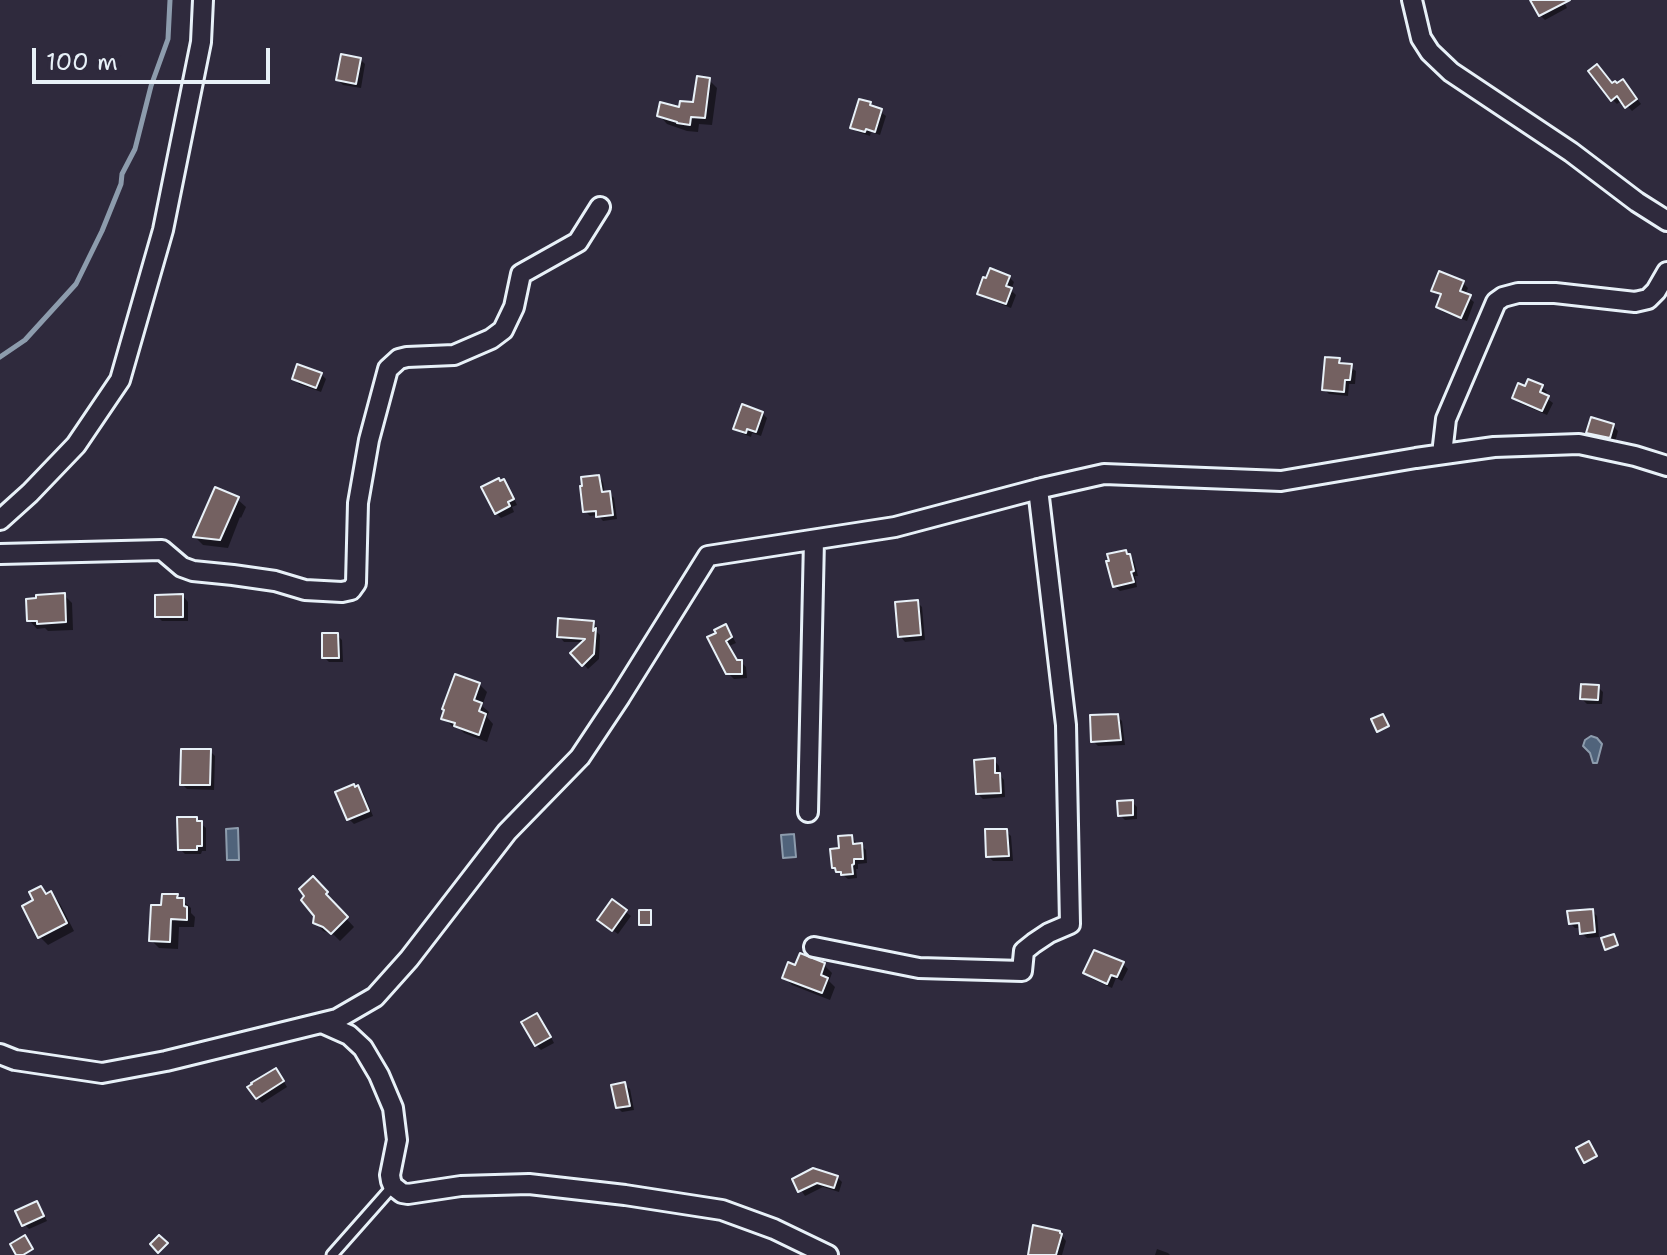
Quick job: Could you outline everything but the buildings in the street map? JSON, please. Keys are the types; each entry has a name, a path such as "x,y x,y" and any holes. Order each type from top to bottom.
{"street":[{"path":"0,520 76,445 120,380 163,230 201,42 203,0"},
{"path":"1412,0 1421,38 1430,52 1451,72 1667,221"},
{"path":"0,554 162,550 182,567 193,571 275,581 305,590 351,590 356,583 358,503 369,440 388,369 399,359 407,357 454,355 491,339 503,330 514,307 521,274 578,242 600,207"},
{"path":"1442,454 1446,419 1496,302 1518,293 1555,293 1635,302 1648,299 1667,272"},
{"path":"0,1054 15,1060 102,1073 159,1063 337,1019 375,997 409,959 507,832 580,757 708,556 895,527 1104,474 1281,481 1494,447 1579,444 1667,466"},
{"path":"814,947 919,968 1022,971 1024,951 1049,933 1070,924 1066,725 1038,489"},
{"path":"808,812 814,540"},
{"path":"322,1023 349,1035 363,1048 379,1075 393,1108 397,1140 390,1175 393,1186 402,1193 461,1186 529,1184 625,1195 722,1210 774,1229 828,1255"}],"lane":[{"path":"332,1255 393,1186"}],"water":[{"path":"1591,736 1602,744 1597,763 1593,763 1590,753 1583,746"},
{"path":"238,828 239,860 227,860 226,829"},
{"path":"794,834 796,857 783,858 781,835"}],"waterway":[{"path":"0,357 25,340 76,284 102,231 122,174 135,149 151,86 168,39 170,0"}]}
